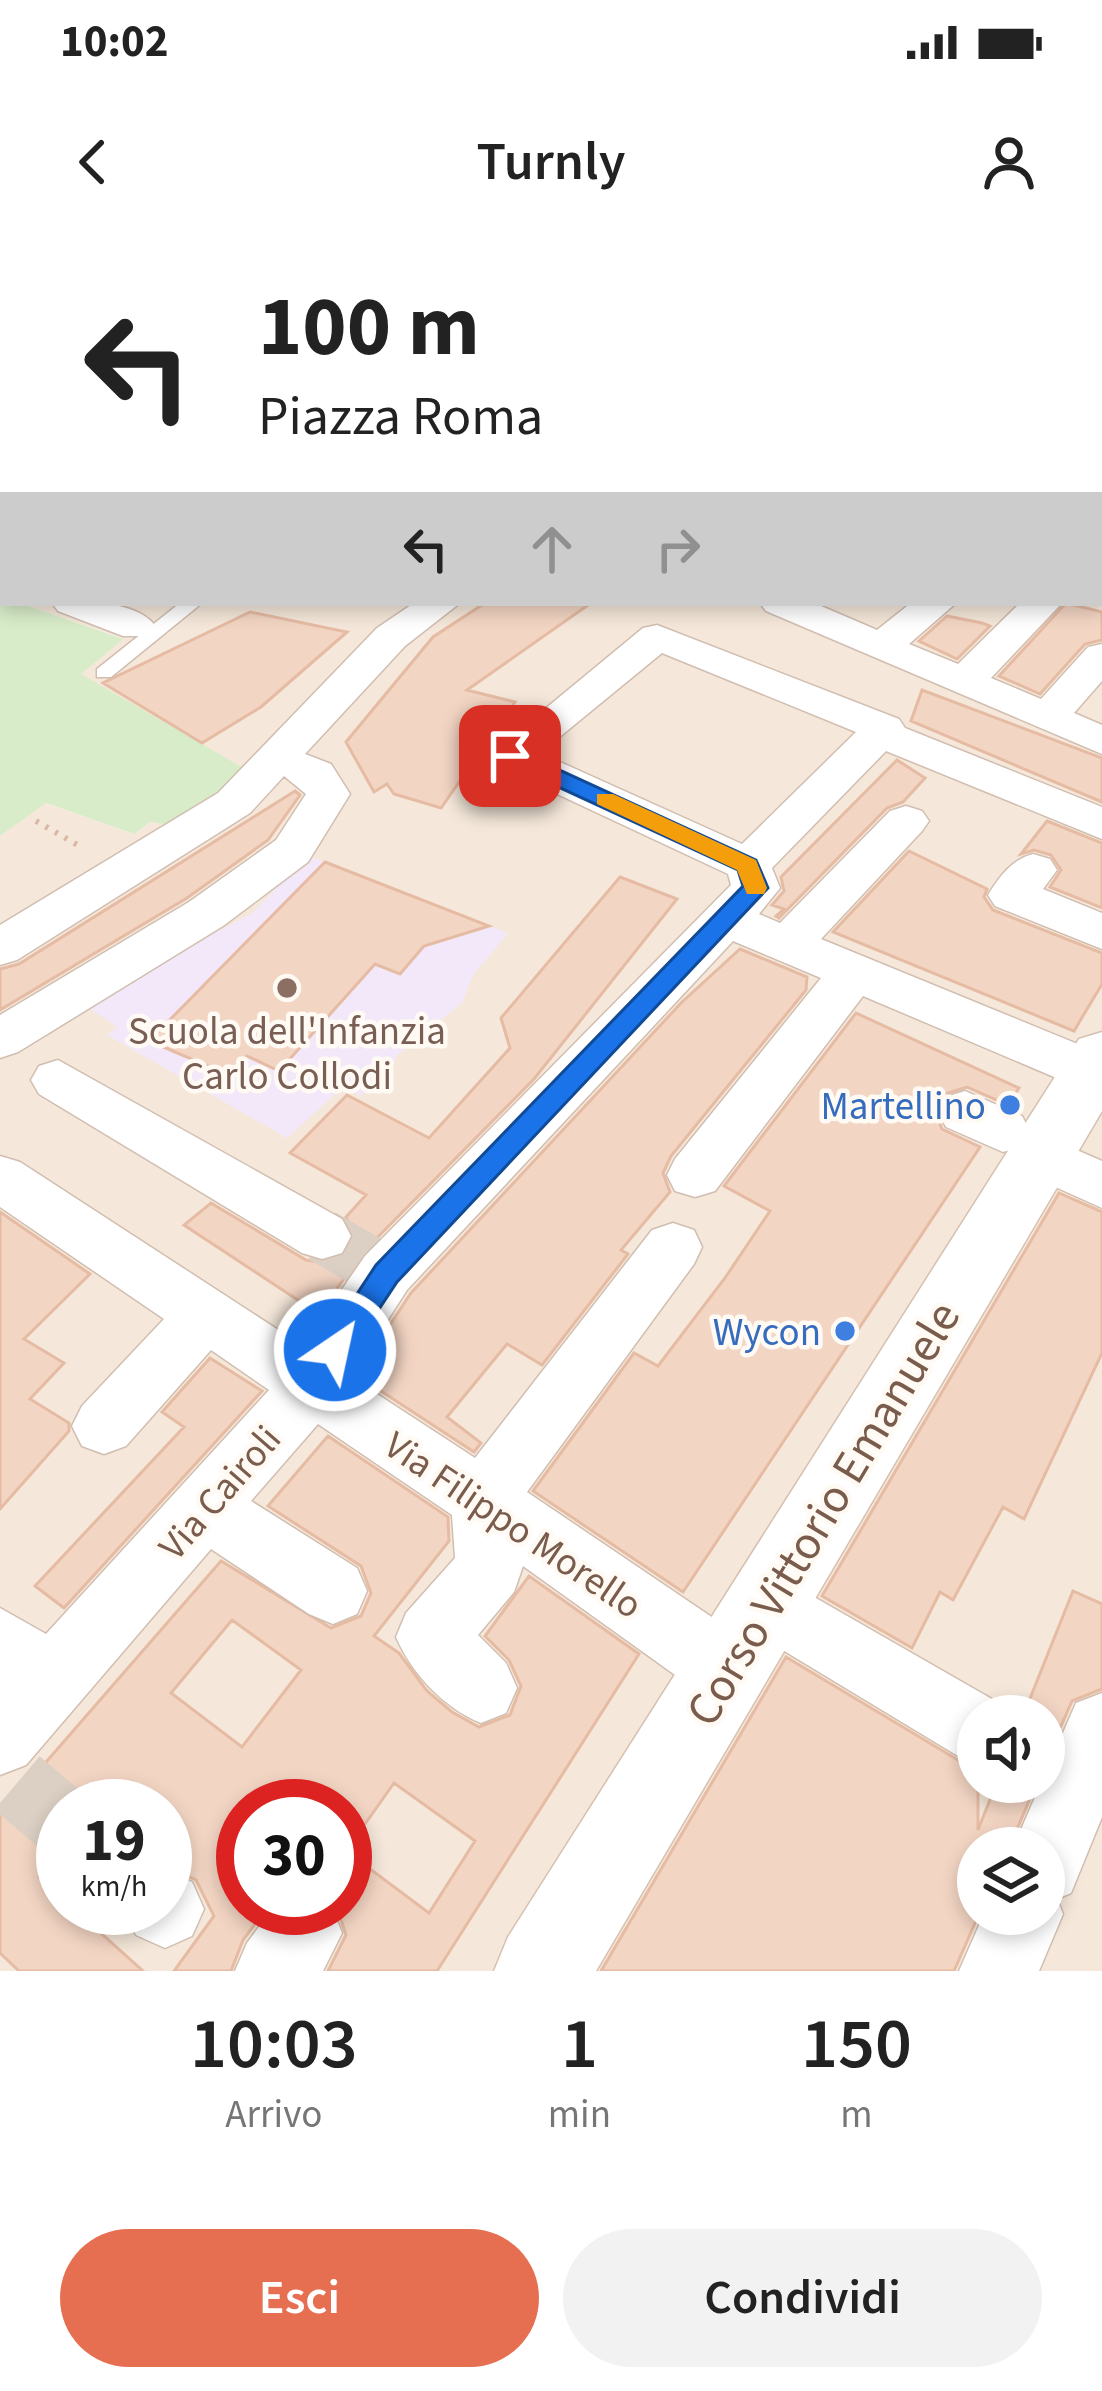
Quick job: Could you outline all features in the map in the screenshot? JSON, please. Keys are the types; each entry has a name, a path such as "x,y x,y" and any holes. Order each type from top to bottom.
{"street":[{"path":"80,606 137,628"},
{"path":"0,948 201,826 279,760 392,637 436,606"},
{"path":"787,606 1102,741"},
{"path":"831,606 963,683"},
{"path":"889,640 932,606"},
{"path":"963,683 1034,612 1102,652 1047,718"},
{"path":"657,637 884,728 880,733 748,865 510,756 657,637"},
{"path":"880,733 1102,824"},
{"path":"0,1039 206,914 292,851 328,794 324,779 313,771 279,760"},
{"path":"787,945 906,821"},
{"name":"Via Cairoli","path":"6,1763 26,1662 205,1508 310,1388 358,1257 756,888 748,865"},
{"path":"1033,870 1012,895 1102,932"},
{"path":"725,919 854,972 1055,1120"},
{"path":"695,1175 854,972"},
{"path":"58,1080 358,1257"},
{"name":"Corso Vittorio Emanuele","path":"542,1971 728,1670 1055,1120"},
{"name":"Via Filippo Morello","path":"5,1190 483,1499 728,1670"},
{"path":"481,1688 431,1636 490,1569 483,1499 673,1247"},
{"path":"104,1426 204,1316"},
{"path":"205,1508 332,1591"},
{"path":"767,1603 957,1719"},
{"path":"1065,1828 1093,1778"},
{"path":"999,1971 1015,1935"}],"lane":[{"path":"104,673 188,606"}],"path":[{"path":"36,821 86,850"}],"shaded area":[{"path":"29,606 1102,606 1102,1971 0,1971 0,836 45,803 134,834 150,822 178,826 81,673 121,638"},
{"name":"Scuola dell'Infanzia Carlo Collodi","path":"308,856 414,895 388,916 433,906 508,933 473,975 462,1003 396,1056 391,1075 359,1096 345,1085 287,1138 107,1035 117,1027 80,1002 251,914"}],"green space":[{"path":"0,606 29,606 123,639 81,674 252,773 178,826 150,822 134,834 46,803 0,836"}],"building":[{"path":"480,606 587,606 467,690 515,702 441,808 394,794 387,784 374,792 346,742 433,637"},
{"path":"1063,606 1102,612 1102,640 1085,644 1040,694 999,676"},
{"path":"250,612 347,632 261,707 202,743 103,683"},
{"path":"947,616 990,626 957,659 919,641"},
{"path":"922,690 1102,758 1102,802 911,721"},
{"path":"897,760 925,778 903,802 887,808 779,918 776,916 784,909 772,905 784,891 781,877"},
{"path":"295,791 300,795 268,840 187,898 0,1010 0,969 19,964"},
{"path":"1047,821 1102,843 1102,908 1050,887 1061,870 1051,855 1034,850 1021,854"},
{"path":"909,851 987,889 984,897 993,910 1102,953 1102,984 1074,1031 833,932"},
{"path":"325,862 489,926 424,946 400,974 375,964 279,1071 247,1056 229,1075 149,1041"},
{"path":"620,877 677,899 534,1079 362,1253 319,1314 184,1225 211,1203 306,1260 323,1263 343,1257 355,1238 346,1217 366,1195 290,1153 347,1095 429,1138 510,1048 501,1018"},
{"path":"740,949 807,977 806,990 671,1156 663,1173 670,1192 621,1250 628,1254 542,1365 507,1344 447,1417 481,1443 474,1452 358,1376 380,1353 374,1349 411,1293 682,1002"},
{"path":"856,1013 1019,1088 1008,1105 967,1087 942,1095 934,1110 942,1129 980,1147 683,1592 533,1491 634,1353 658,1366 725,1278 770,1211 724,1186"},
{"path":"1059,1193 1102,1212 1102,1353 1024,1519 1003,1507 953,1600 940,1592 912,1648 822,1596"},
{"path":"0,1212 90,1274 24,1339 64,1363 30,1399 69,1423 69,1431 0,1509"},
{"path":"210,1358 262,1391 64,1608 35,1586 184,1427 162,1412"},
{"path":"328,1436 448,1517 449,1541 374,1636 399,1653 427,1691 452,1712 479,1727 510,1715 521,1686 509,1660 485,1636 529,1576 639,1654 437,1971 328,1971 346,1935 372,1935 372,1870 429,1913 475,1841 394,1783 372,1814 372,1779 216,1779 216,1935 247,1935 231,1971 174,1971 214,1916 192,1878 192,1779 36,1779 36,1935 103,1935 143,1971 19,1971 0,1953 0,1815 221,1561 331,1628 361,1616 371,1593 361,1566 268,1506","holes":["232,1620 301,1670 242,1747 171,1693"]},
{"path":"1073,1591 1102,1604 1102,1689 1072,1701 1065,1717 1065,1695 1031,1695"},
{"path":"786,1657 957,1759 957,1803 978,1803 978,1827 957,1827 957,1935 970,1935 954,1971 601,1971"},
{"path":"989,1803 1028,1803 1018,1827 979,1827"}],"tunnel":[{"path":"322,1236 367,1262"},
{"path":"17,1783 36,1799"}],"slow traffic":[{"path":"605,799 748,865 755,888"}],"place":[{"name":"Scuola dell'Infanzia Carlo Collodi","path":"287,988"},
{"name":"Martellino","path":"1010,1105"},
{"name":"Wycon","path":"845,1331"}],"route":[{"path":"335,1350 386,1273 756,888 748,865 510,756"}]}
